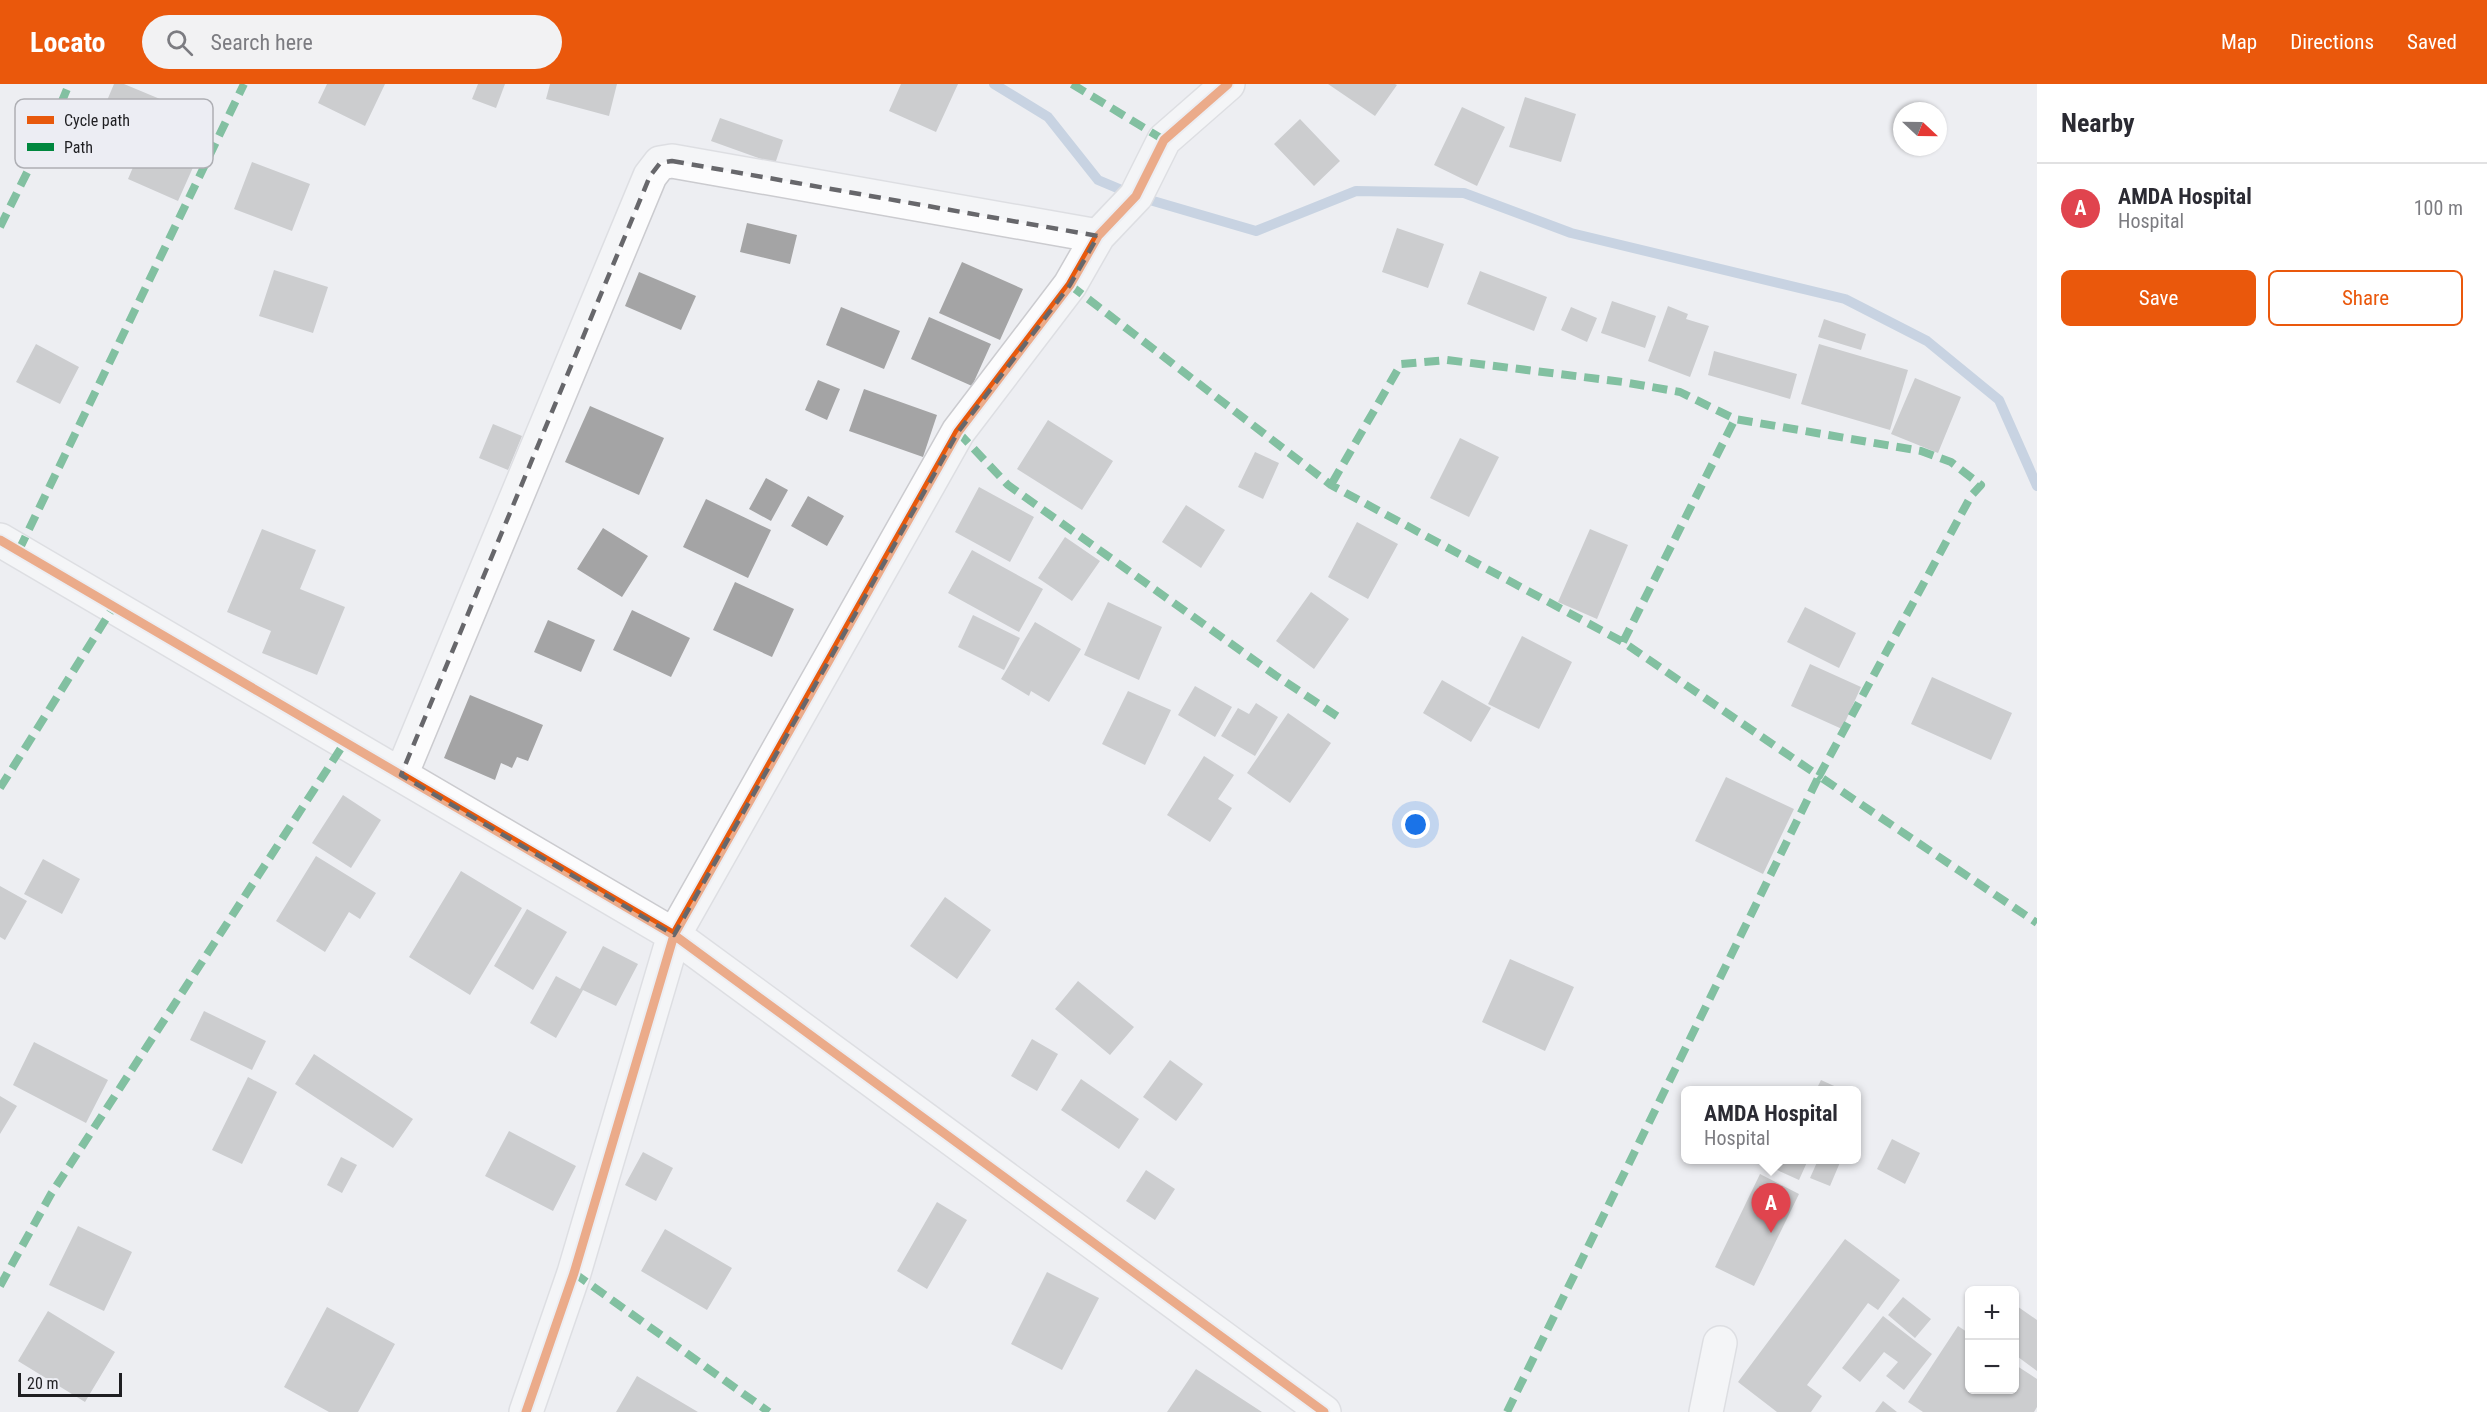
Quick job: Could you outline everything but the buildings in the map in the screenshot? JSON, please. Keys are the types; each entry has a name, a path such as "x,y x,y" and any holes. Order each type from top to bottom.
{"street":[{"path":"526,1412 574,1273 674,935 958,432 1070,285 1098,236 1136,195 1164,140 1228,84"},
{"path":"401,775 650,176 660,163 672,161 1098,236"},
{"path":"0,540 674,935 1324,1412"},
{"path":"1706,1412 1720,1343"}],"highlighted area":[{"path":"672,161 1098,236 1070,285 958,432 674,935 401,775 650,176 660,163"}],"waterway":[{"path":"994,84 1048,117 1098,180 1136,196 1256,231 1356,191 1464,193 1571,233 1845,299 1927,341 1999,400 2037,486"}],"marked path":[{"path":"63,99 69,84"},
{"path":"213,148 244,84"},
{"path":"1072,84 1164,140"},
{"path":"0,227 29,168"},
{"path":"19,550 203,168"},
{"path":"1070,285 1331,485 1623,642 1819,776 1971,496 1981,485 1951,462 1921,451 1735,419 1680,392 1623,382 1447,360 1401,364 1331,485"},
{"path":"1623,642 1735,419"},
{"path":"958,432 1008,485 1275,675 1343,720"},
{"path":"0,788 114,606"},
{"path":"0,1286 51,1194 345,742"},
{"path":"1507,1412 1819,776 2037,923"},
{"path":"574,1273 769,1412"}],"cycle path":[{"path":"526,1412 574,1273 674,935 958,432 1070,285 1098,236 1136,196 1164,140 1228,84"},
{"path":"0,540 674,935 1324,1412"}],"place":[{"name":"AMDA Hospital","path":"1771,1233"}]}
